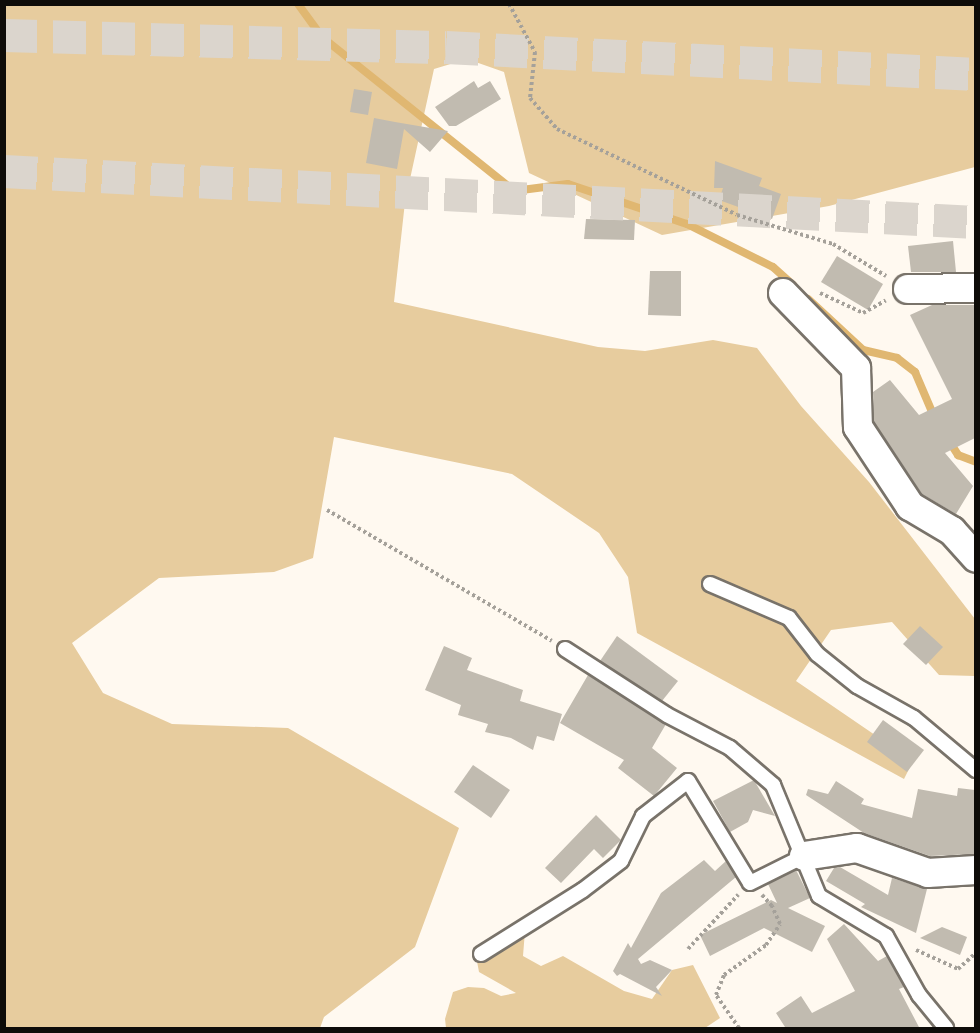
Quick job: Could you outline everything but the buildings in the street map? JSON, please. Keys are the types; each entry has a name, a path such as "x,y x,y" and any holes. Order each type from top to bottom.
{"street":[{"path":"908,288 975,288"},
{"path":"783,293 856,368 858,427 910,506 952,531 975,558"},
{"path":"804,856 857,848 928,873 975,870"}],"lane":[{"path":"710,584 789,618 817,654 856,686 914,718 975,770"},
{"path":"565,649 667,714 730,748 773,785 819,896 886,936 919,995 946,1029"},
{"path":"481,954 583,890 621,861 643,816 688,782 750,883 804,856"}],"path":[{"path":"509,4 536,52 530,98 557,129 737,214 833,244 908,288"},
{"path":"783,293 812,288 863,313 908,288"},
{"path":"327,510 565,649"},
{"path":"688,949 750,883 772,906 780,924 766,945 724,975 716,995 739,1029"},
{"path":"886,936 958,969 975,953"}],"shaded area":[{"path":"5,5 975,5 975,167 829,206 662,235 529,173 504,72 467,59 434,69 405,202 394,302 598,347 645,351 713,340 757,348 801,406 869,482 975,619 975,676 939,675 892,622 831,630 796,681 913,761 904,779 637,633 628,577 599,533 512,474 334,437 313,558 274,572 159,578 72,643 103,693 172,724 288,728 459,828 415,947 324,1017 320,1028 5,1028"},
{"path":"525,931 523,956 541,966 563,956 624,991 652,999 672,970 693,965 720,1018 705,1028 446,1028 445,1019 453,992 468,987 484,988 501,996 516,993 479,972 476,956"}],"waterway":[{"path":"298,4 322,37 514,191 568,184 687,224 773,267 793,285"},
{"path":"808,299 863,350 897,358 915,372 935,419"},
{"path":"949,441 958,455 976,462"}],"tunnel":[{"path":"4,35 446,47 976,74"},
{"path":"4,171 976,222"}]}
